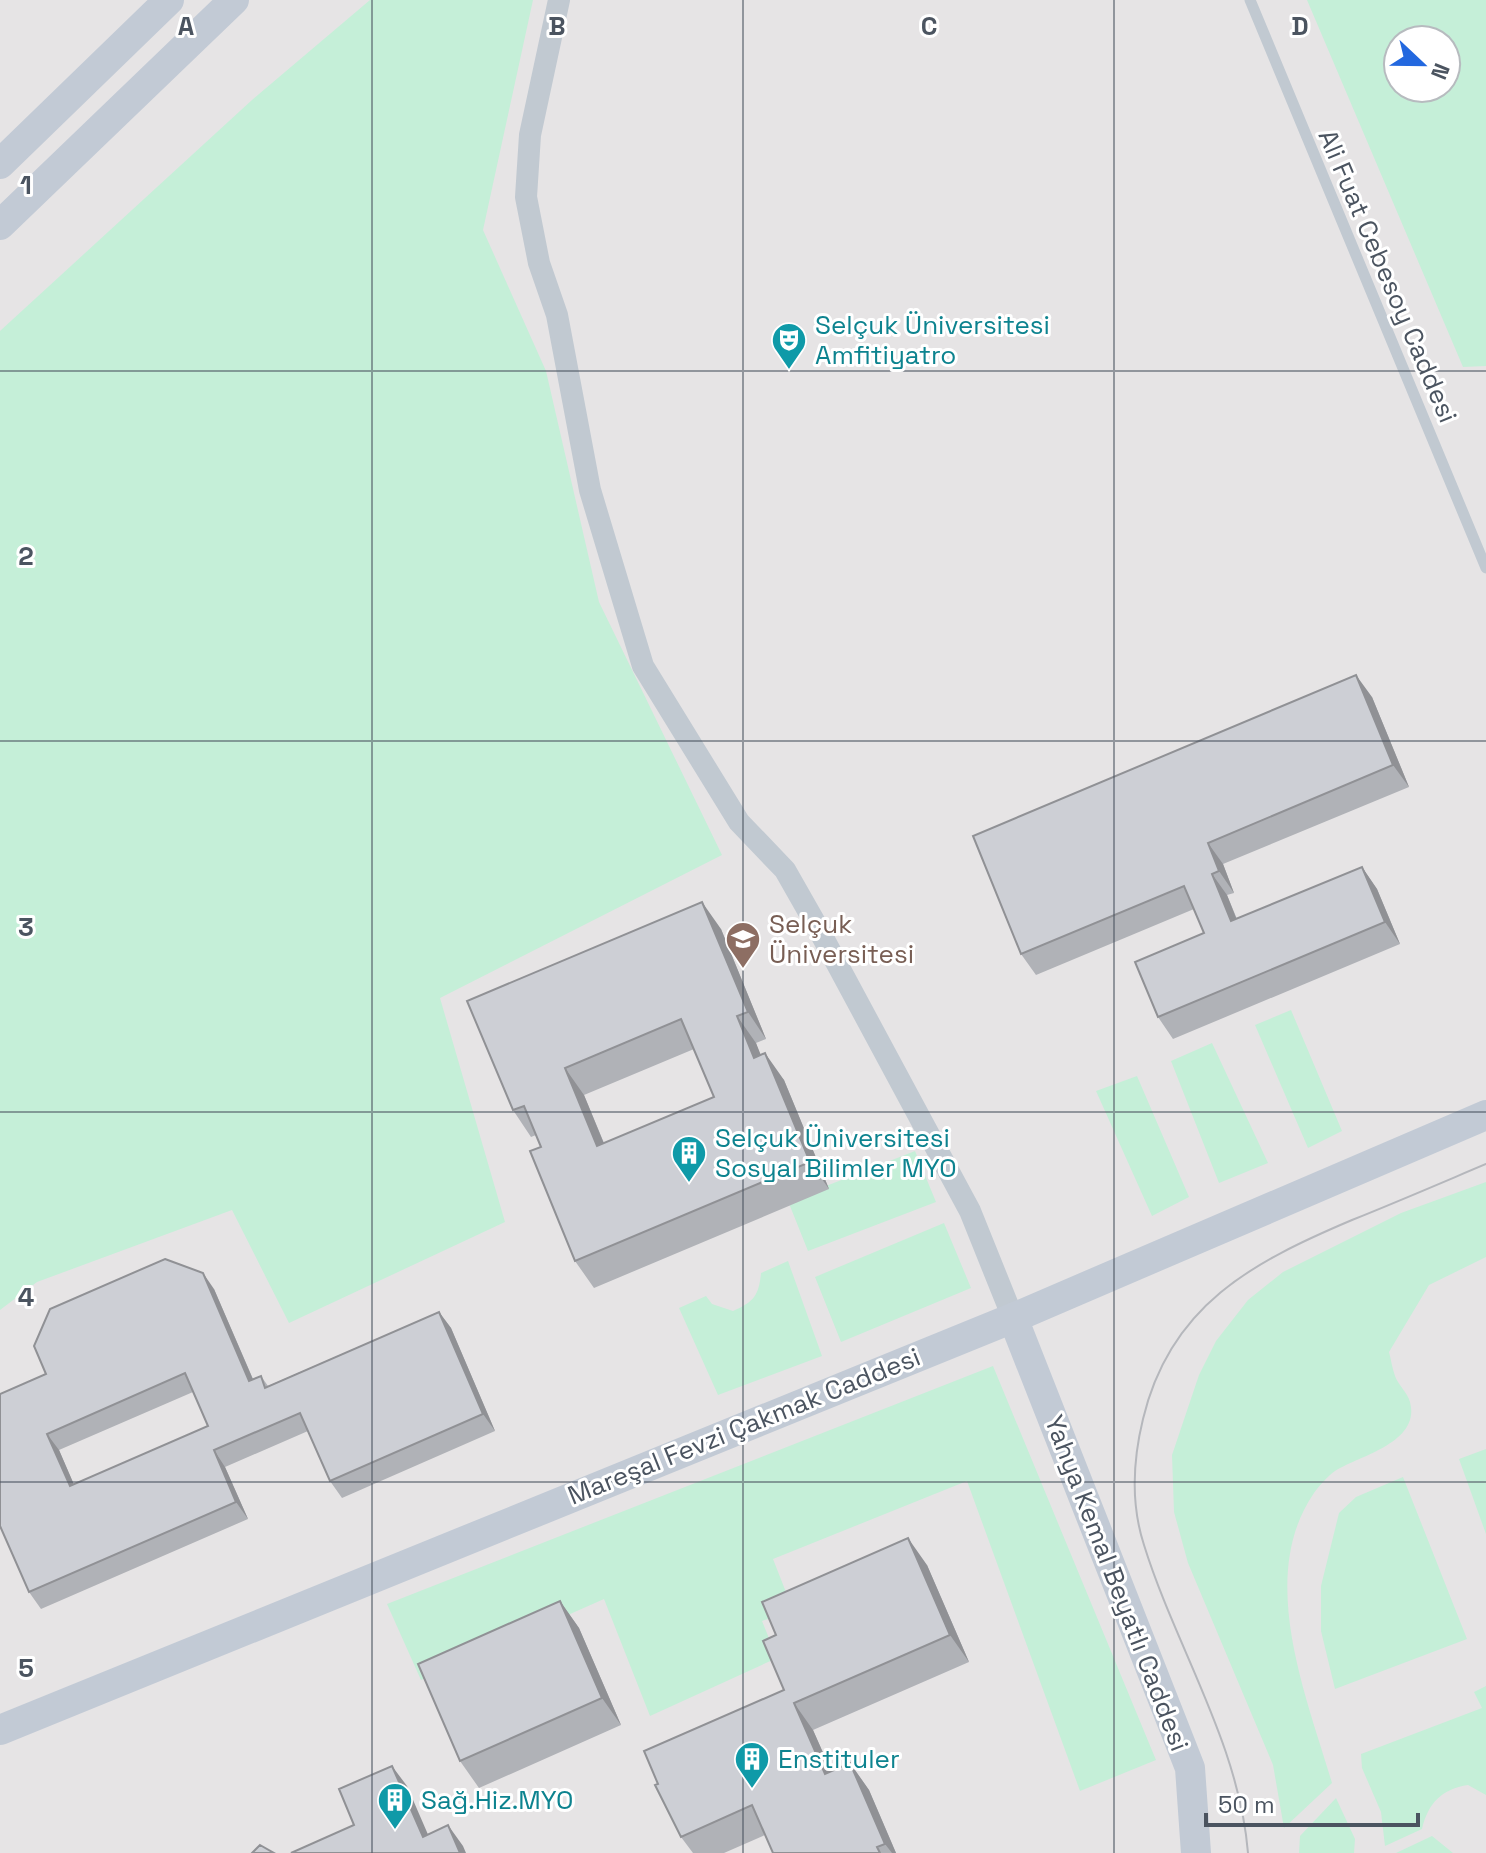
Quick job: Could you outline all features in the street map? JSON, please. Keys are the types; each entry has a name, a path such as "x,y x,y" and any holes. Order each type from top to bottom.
{"street":[{"path":"0,164 169,0"},
{"path":"0,225 234,0"},
{"path":"559,0 530,135 526,197 539,263 557,315 590,490 643,666 739,822 785,870 814,921 970,1211 1013,1318"},
{"name":"Mareşal Fevzi Çakmak Caddesi","path":"0,1730 1013,1318 1486,1115"},
{"name":"Yahya Kemal Beyatlı Caddesi","path":"1013,1318 1190,1768 1196,1853"}],"lane":[{"name":"Ali Fuat Cebesoy Caddesi","path":"1250,0 1486,568"}],"shaded area":[{"name":"Selçuk Üniversitesi","path":"0,0 1486,0 1486,1853 0,1853"}],"green space":[{"path":"370,0 533,0 483,230 546,371 599,602 722,855 440,998 505,1222 289,1323 232,1210 37,1282 0,1310 0,331 252,100"},
{"path":"1307,0 1486,0 1486,366 1463,367"},
{"path":"1291,1010 1342,1131 1308,1148 1255,1025"},
{"path":"1212,1043 1268,1163 1219,1183 1171,1061"},
{"path":"1137,1076 1189,1197 1152,1216 1096,1091"},
{"path":"915,1151 936,1202 808,1251 788,1201"},
{"path":"1486,1182 1486,1257 1429,1285 1389,1352 1395,1376 1410,1402 1411,1416 1406,1428 1385,1446 1329,1476 1314,1493 1297,1526 1289,1562 1288,1599 1292,1637 1310,1713 1332,1783 1284,1828 1273,1765 1188,1563 1174,1512 1172,1455 1199,1375 1216,1341 1248,1300 1283,1272 1401,1213"},
{"path":"944,1223 971,1288 841,1342 815,1277"},
{"path":"788,1261 822,1356 718,1395 679,1308 706,1296 712,1304 733,1311 754,1297 761,1273"},
{"path":"993,1366 1156,1760 1080,1791 967,1481 773,1559 793,1610 762,1621 777,1658 650,1716 604,1599 421,1680 387,1604"},
{"path":"1486,1449 1486,1534 1459,1459"},
{"path":"1403,1477 1467,1639 1335,1689 1321,1631 1321,1586 1339,1513 1356,1497"},
{"path":"1486,1686 1486,1795 1468,1785 1451,1790 1432,1805 1422,1829 1385,1846 1381,1812 1362,1768 1361,1754 1482,1708 1474,1692"},
{"path":"1336,1798 1355,1839 1354,1853 1299,1853 1300,1836"},
{"path":"1432,1836 1453,1853 1396,1853"}],"building":[{"path":"1356,675 1393,765 1208,843 1219,871 1212,874 1231,921 1362,867 1385,922 1158,1017 1135,962 1204,933 1184,886 1021,954 973,836"},
{"path":"702,902 748,1012 737,1016 754,1058 765,1053 810,1162 575,1261 530,1151 541,1147 524,1106 513,1110 467,1001","holes":["681,1019 714,1097 597,1146 565,1068"]},
{"path":"165,1259 203,1273 249,1381 261,1376 265,1388 439,1312 483,1414 330,1481 300,1413 214,1450 236,1502 29,1592 0,1526 0,1394 46,1374 34,1346 50,1309","holes":["185,1373 208,1426 70,1486 47,1434"]},
{"path":"908,1538 950,1635 794,1703 825,1774 850,1763 885,1844 877,1847 880,1853 773,1853 752,1805 681,1837 655,1785 658,1784 644,1751 784,1690 763,1641 776,1635 762,1602"},
{"path":"560,1601 602,1698 460,1761 418,1664"},
{"path":"392,1766 423,1837 448,1825 460,1853 291,1853 354,1825 339,1789"},
{"path":"260,1845 274,1853 252,1853"}],"tram line":[{"path":"1248,1853 1242,1812 1220,1734 1157,1583 1140,1530 1135,1498 1137,1450 1156,1379 1173,1346 1195,1317 1220,1292 1249,1271 1316,1236 1486,1164"}],"place":[{"name":"Selçuk Üniversitesi Amfitiyatro","path":"789,371"},
{"name":"Selçuk Üniversitesi","path":"743,970"},
{"name":"Selçuk Üniversitesi Sosyal Bilimler MYO","path":"689,1184"},
{"name":"Enstituler","path":"752,1790"},
{"name":"Sağ.Hiz.MYO","path":"395,1831"}]}
